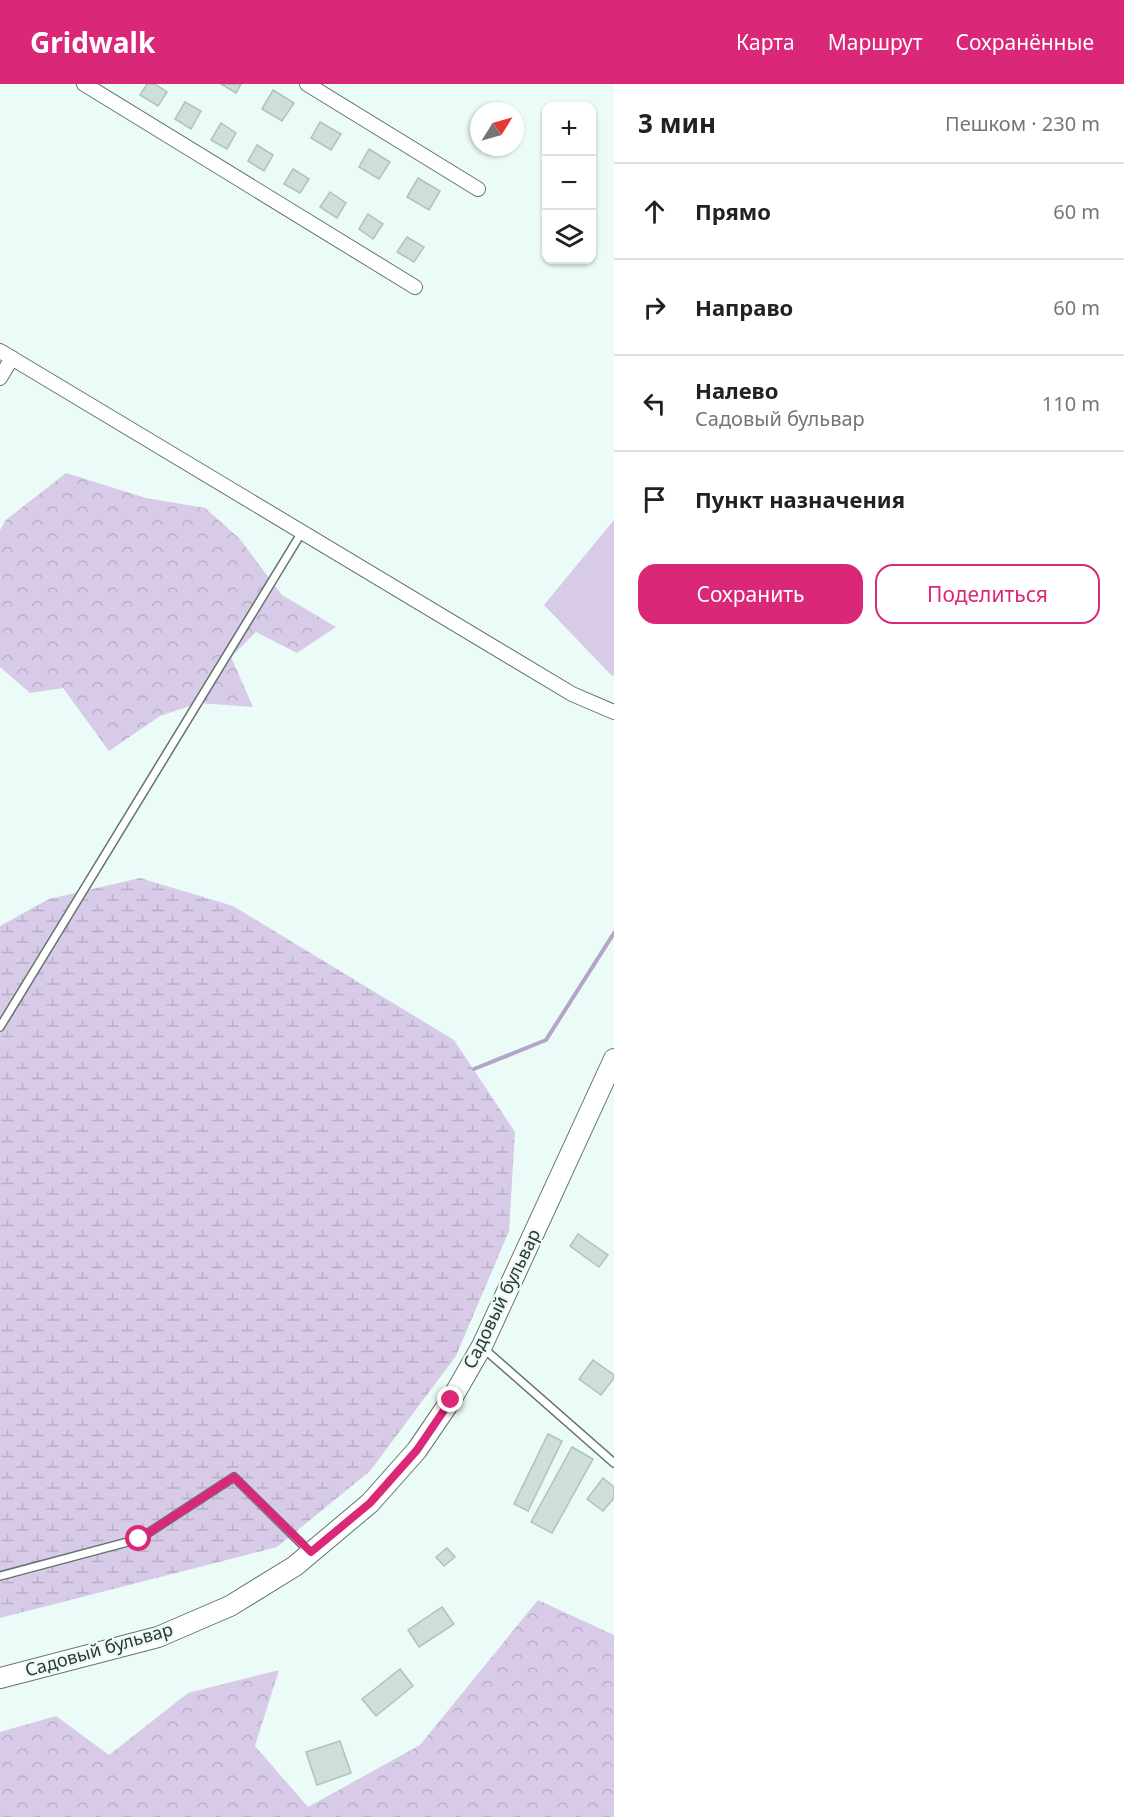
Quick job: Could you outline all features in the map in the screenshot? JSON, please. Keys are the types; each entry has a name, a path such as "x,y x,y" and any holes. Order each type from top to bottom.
{"street":[{"path":"84,84 415,287"},
{"path":"307,84 478,189"},
{"path":"0,378 6,355 572,694 614,712"},
{"name":"Садовый бульвар","path":"0,1678 158,1637 230,1606 295,1566 370,1503 417,1450 451,1400 482,1346 614,1059"}],"lane":[{"path":"0,1027 302,532"},
{"path":"482,1346 614,1463"},
{"path":"0,1576 139,1539 234,1477 311,1552"}],"green space":[{"path":"66,473 146,498 205,508 239,538 282,595 336,627 297,653 256,632 231,657 253,707 199,703 160,716 109,751 63,688 30,693 0,667 0,530 6,520"},
{"path":"614,520 614,675 612,676 544,605"},
{"path":"140,878 233,906 454,1040 515,1132 509,1231 456,1356 370,1471 277,1547 0,1618 0,926 49,899"},
{"path":"538,1600 614,1635 614,1817 0,1817 0,1732 56,1716 109,1755 188,1693 279,1670 255,1746 308,1807 420,1745"}],"building":[{"path":"147,84 155,84 167,92 158,106 140,95"},
{"path":"221,84 241,84 236,93"},
{"path":"273,90 294,103 282,121 262,109"},
{"path":"185,102 201,111 191,129 175,119"},
{"path":"320,122 341,134 331,150 311,138"},
{"path":"221,123 236,133 227,149 211,140"},
{"path":"257,145 273,155 264,171 248,161"},
{"path":"369,149 390,162 379,179 359,167"},
{"path":"293,169 309,179 300,193 284,184"},
{"path":"418,178 440,191 429,210 407,197"},
{"path":"330,192 346,203 337,218 320,207"},
{"path":"368,214 383,224 373,239 359,229"},
{"path":"407,237 424,247 414,262 397,252"},
{"path":"578,1234 608,1255 599,1267 570,1246"},
{"path":"593,1360 614,1375 601,1395 579,1379"},
{"path":"548,1434 562,1441 528,1511 514,1504"},
{"path":"572,1447 593,1459 552,1533 531,1522"},
{"path":"603,1478 614,1487 614,1498 603,1511 587,1499"},
{"path":"447,1548 455,1557 444,1566 436,1557"},
{"path":"442,1607 454,1624 419,1647 408,1630"},
{"path":"400,1669 413,1686 376,1716 362,1699"},
{"path":"340,1741 351,1773 317,1785 306,1752"}],"waterway":[{"path":"474,1069 546,1040 614,933"}],"route":[{"path":"139,1539 234,1477 311,1552 370,1503 417,1450 451,1400"}]}
